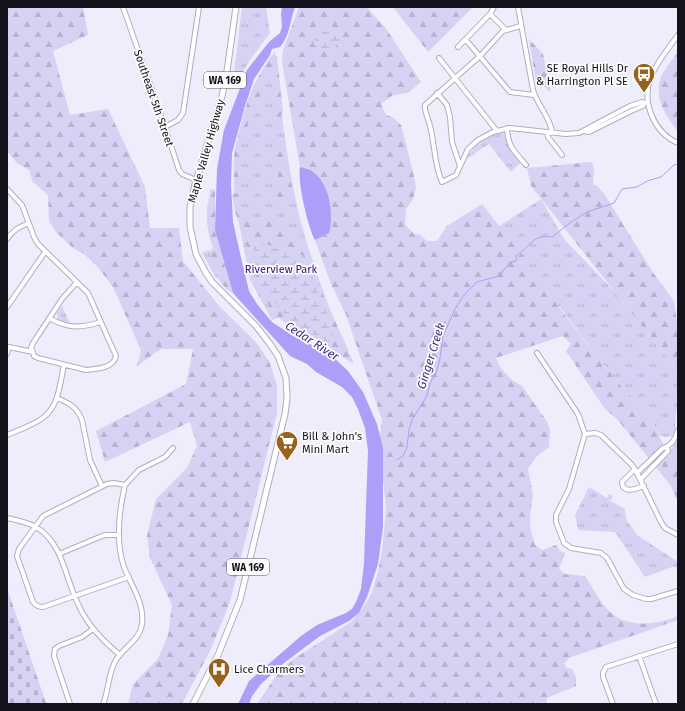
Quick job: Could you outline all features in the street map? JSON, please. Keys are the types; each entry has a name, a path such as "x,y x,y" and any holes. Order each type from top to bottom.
{"main road":[{"name":"Maple Valley Highway","path":"193,704 218,655 240,600 286,414 287,398 286,378 278,356 256,326 212,282 196,254 192,236 190,213 192,198 196,180 222,96 236,7"}],"street":[{"name":"Southeast 5th Street","path":"123,7 179,170 182,174 196,180"},
{"path":"165,127 178,120 183,113 199,7"},
{"path":"458,48 490,14 494,7"},
{"path":"518,7 534,95 551,125 548,137 562,155"},
{"path":"490,14 506,30"},
{"path":"521,26 506,30 480,56 426,103 424,108 430,127 437,168 442,182 456,175 464,155 472,144 486,135 498,130 507,128 573,134 584,131 589,132 643,106 646,102 650,78 678,35"},
{"path":"466,40 510,92 534,95"},
{"path":"439,58 498,130"},
{"path":"437,93 447,105 452,127 452,142 460,166"},
{"path":"646,102 658,126 670,139 678,143"},
{"path":"507,128 509,144 526,164"},
{"path":"7,189 22,205 34,237 45,252 77,282 88,293 116,356 112,364 93,370 86,370 38,358 34,356 31,348 51,319 62,299 77,282"},
{"path":"7,239 12,232 28,224"},
{"path":"7,307 45,252"},
{"path":"51,319 66,326 76,327 101,322"},
{"path":"7,354 8,347 32,352"},
{"path":"537,353 578,414 585,434 569,489 556,515 556,522 564,543 571,548 601,553 607,558 624,589 628,593 638,597 651,599 678,591"},
{"path":"7,435 43,418 53,407 57,398 64,365"},
{"path":"57,398 70,404 77,409 80,414 92,466 102,486"},
{"path":"644,486 629,491 623,486 622,482 667,447 677,436 678,430"},
{"path":"585,434 595,433 601,435 615,448 636,471 665,528 678,535"},
{"path":"641,479 668,451 667,447"},
{"path":"103,704 113,666 120,655 139,635 142,626 142,609 122,558 118,535 125,485 138,470 165,456 173,448"},
{"path":"125,485 114,482 102,486 43,516 19,549 17,556 33,602 35,605 43,607 129,577"},
{"path":"7,518 35,527 46,535 56,546 74,596 83,614 104,642 120,655"},
{"path":"59,554 102,536 118,535"},
{"path":"70,704 54,656 55,649 82,637 93,629"},
{"path":"613,704 603,677 604,670 609,665 678,644"},
{"path":"640,656 656,704"}],"green space":[{"path":"7,7 83,7 88,35 53,51 70,115 108,109 145,187 150,228 179,228 183,261 220,307 255,341 269,361 277,385 277,413 230,602 211,649 182,704 128,704 133,684 158,659 168,635 172,605 150,558 147,536 156,499 187,468 197,446 190,422 105,462 96,431 186,384 193,349 161,349 137,366 141,350 113,287 97,266 84,254 73,248 56,232 49,221 48,195 33,182 29,170 17,163 7,151"},
{"path":"242,7 266,7 270,33 250,60 232,90"},
{"path":"299,7 367,7 387,30 421,82 408,93 393,95 381,104 386,115 394,118 401,125 413,172 416,188 413,199 406,209 405,224 414,234 420,235 427,241 437,241 447,226 482,204 535,271 564,314 593,351 622,387 651,419 668,454 678,461 678,502 671,486 617,419 605,409 566,351 571,344 563,336 496,358 500,367 512,380 522,386 546,420 550,429 549,447 536,457 528,469 533,495 530,527 535,545 542,550 556,545 560,551 565,553 559,569 565,574 585,576 606,608 622,620 646,624 671,619 678,616 678,620 569,658 564,663 567,668 572,669 576,677 576,686 547,698 546,704 257,704 280,670 295,658 351,622 362,609 371,595 378,572 382,551 386,508 379,443 382,420 346,315 331,284 315,240 329,233 307,168 300,167 282,62 283,50"},
{"path":"393,7 473,7 428,52"},
{"path":"332,29 341,39 331,53 323,51 313,44 316,38"},
{"path":"529,39 543,54 551,93 544,86 536,82"},
{"name":"Riverview Park","path":"275,51 286,148 300,220 316,271 346,352 293,313 272,320 250,280 234,198 234,151 254,87"},
{"path":"678,52 678,132 662,106 659,83 662,75"},
{"path":"271,55 277,56 283,112 276,119 271,120 275,105 275,92 272,79 267,78 262,91 252,108 241,147 238,179 235,181 234,160 242,118 254,85"},
{"path":"502,133 504,134 508,146 521,162 511,172 489,144 466,159 481,142 491,136"},
{"path":"281,139 284,142 293,194 292,199 288,202 279,202 276,191 283,191 284,186 278,174 275,163 276,152"},
{"path":"592,162 594,169 593,184 605,195 652,271 674,301 678,330 678,370 531,186 527,168"},
{"path":"215,189 215,230 233,293 227,290 215,275 218,272 209,252 213,248 208,226 207,208 210,190"},
{"path":"236,193 239,195 243,216 248,222 252,224 265,213 286,224 304,240 321,290 354,364 322,342 288,325 274,314 259,288 242,230 235,212 232,195"},
{"path":"541,199 564,239 615,292 678,370 678,403 673,436 666,437 659,435 651,419 622,387 593,351 499,226"},
{"path":"252,240 304,256 334,331 328,343 288,319 261,287"},
{"path":"209,250 218,272 215,275 217,278 216,278 202,253"},
{"path":"62,306 70,324 58,320 57,313"},
{"path":"678,439 678,461 668,454"},
{"path":"589,487 607,498 609,494 613,496 611,500 607,499 625,509 626,519 637,535 678,562 678,567 672,567 645,577 615,532 578,530 575,515"},
{"path":"7,588 46,703 46,704 7,704"}],"shaded area":[{"name":"Cedar River","path":"282,7 295,7 288,33 280,47 272,49 270,55 254,79 232,153 231,185 233,222 249,291 257,304 272,322 293,336 330,354 348,371 363,392 377,424 383,448 383,527 378,564 367,597 359,613 349,621 320,636 284,663 261,684 252,696 249,704 238,704 249,681 301,636 317,625 352,609 361,589 364,563 368,451 365,428 358,409 352,397 342,387 316,372 307,364 290,356 233,293 215,230 217,169 224,130 247,70 269,42 280,33 282,27"},
{"path":"300,167 310,170 317,175 323,183 330,203 331,224 329,233 315,240 309,226 304,204 299,174"}],"waterway":[{"name":"Ginger Creek","path":"397,460 403,456 407,447 412,420 427,396 430,383 436,373 443,336 455,309 464,295 477,282 499,276 510,262 516,261 517,255 536,239 540,237 552,237 587,212 614,203 622,189 637,187 647,181 661,177 674,165 678,164"}],"place":[{"name":"SE Royal Hills Dr & Harrington Pl SE","path":"644,94"},
{"name":"Bill & John's Mini Mart","path":"287,462"},
{"name":"Lice Charmers","path":"219,688"}]}
